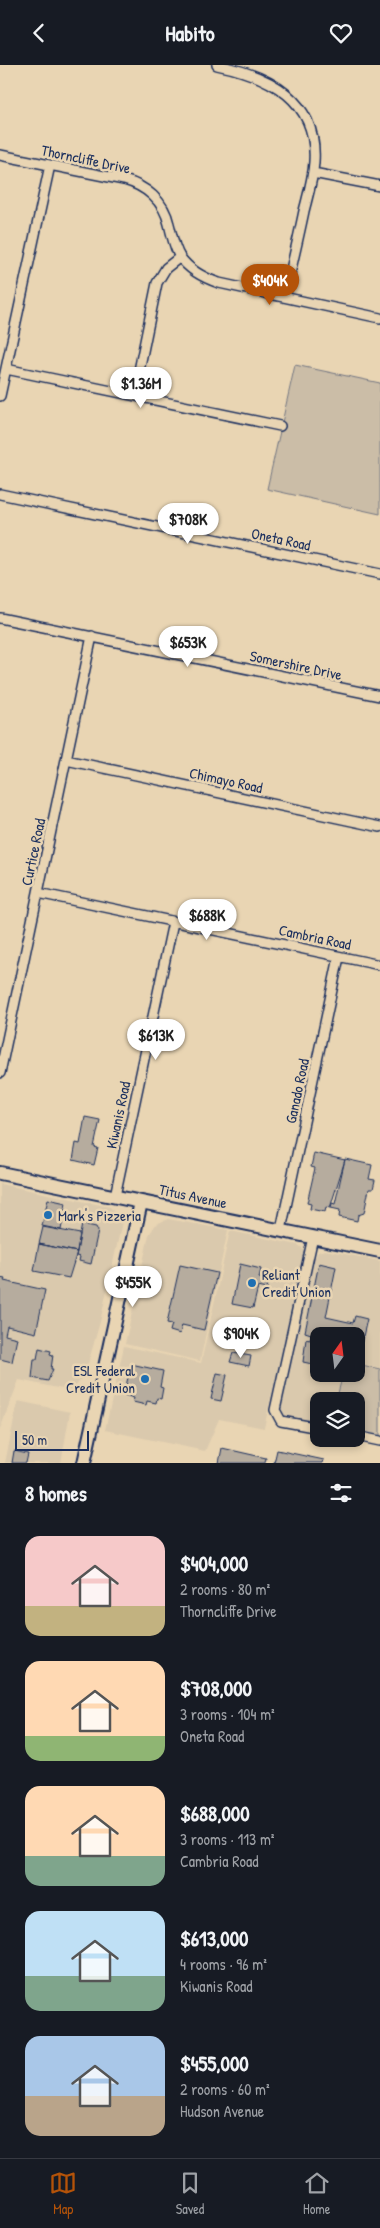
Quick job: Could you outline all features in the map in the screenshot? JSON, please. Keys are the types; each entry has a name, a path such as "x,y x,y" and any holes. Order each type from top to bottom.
{"main road":[{"name":"Titus Avenue","path":"0,1173 380,1251"},
{"path":"84,1463 141,1202"}],"street":[{"path":"217,65 254,75 282,89 292,98 310,127 313,139 313,173 285,297"},
{"name":"Thorncliffe Drive","path":"0,155 124,180 146,190 157,199 166,213 174,245 180,257 202,277 219,283 380,318"},
{"path":"0,396 50,165"},
{"path":"313,173 380,187"},
{"path":"134,395 157,283 166,268 180,257"},
{"path":"6,369 280,426"},
{"name":"Oneta Road","path":"0,494 380,574"},
{"name":"Somershire Drive","path":"0,618 380,696"},
{"name":"Curtice Road","path":"0,1073 92,636"},
{"name":"Chimayo Road","path":"66,760 380,827"},
{"name":"Cambria Road","path":"38,893 380,965"},
{"name":"Kiwanis Road","path":"115,1197 173,921"},
{"name":"Ganado Road","path":"281,1231 339,957"},
{"path":"310,1427 281,1421 274,1410 313,1237"},
{"path":"365,1438 380,1441"}],"shaded area":[{"path":"295,365 380,383 380,514 267,489"},
{"path":"0,1184 110,1207 122,1222 100,1322 85,1374 72,1391 19,1380 0,1429"},
{"path":"168,1219 228,1230 200,1361 125,1344 149,1235 156,1224"},
{"path":"230,1231 298,1245 302,1248 304,1254 264,1428 219,1419 205,1451 105,1430 124,1346 201,1363"},
{"path":"325,1250 380,1261 380,1368 365,1365 365,1327 310,1327 310,1383 341,1383 338,1392 310,1392 310,1422 282,1416 281,1406 314,1259 318,1252"},
{"path":"365,1366 380,1369 380,1436 365,1434 365,1392 338,1392 341,1383 365,1383"},
{"path":"18,1401 70,1412 61,1463 5,1463"}],"building":[{"path":"85,1117 100,1120 94,1147 98,1148 94,1165 73,1160 76,1143 80,1144"},
{"path":"314,1153 345,1160 330,1208 326,1207 325,1212 310,1209 311,1204 307,1203 315,1168 311,1167"},
{"path":"345,1159 372,1165 369,1179 375,1180 373,1189 369,1189 364,1213 358,1215 357,1221 339,1217 340,1210 331,1208 332,1203 335,1204"},
{"path":"48,1199 66,1203 61,1230 42,1226"},
{"path":"82,1224 96,1227 98,1231 91,1264 79,1261 80,1257 76,1256"},
{"path":"43,1227 80,1234 77,1252 39,1244"},
{"path":"39,1244 77,1252 69,1278 34,1271"},
{"path":"319,1263 336,1267 326,1317 353,1323 355,1316 367,1319 365,1328 310,1327 310,1334 305,1332"},
{"name":"Reliant Credit Union","path":"240,1264 261,1269 259,1278 268,1280 267,1289 258,1287 253,1308 232,1304"},
{"path":"180,1265 217,1273 204,1330 182,1325 180,1334 170,1331 172,1324 167,1323"},
{"path":"0,1278 5,1279 4,1281 45,1290 36,1333 7,1326 5,1335 17,1338 12,1362 0,1359"},
{"path":"306,1339 310,1340 310,1364 303,1362"},
{"path":"39,1348 51,1351 50,1354 53,1355 51,1369 53,1369 48,1381 32,1378 34,1359 37,1359"},
{"path":"233,1353 251,1356 249,1366 230,1362"},
{"name":"ESL Federal Credit Union","path":"131,1364 163,1371 160,1387 163,1388 161,1399 157,1398 156,1403 147,1401 146,1405 133,1402 134,1398 124,1395"},
{"path":"217,1373 227,1375 221,1401 211,1399"},
{"path":"222,1448 266,1458 265,1463 219,1463"},
{"path":"277,1450 324,1460 323,1463 274,1463"},
{"path":"14,1451 28,1454 26,1463 12,1463"}],"place":[{"name":"Mark's Pizzeria","path":"48,1215"},
{"name":"Reliant Credit Union","path":"252,1283"},
{"name":"ESL Federal Credit Union","path":"145,1379"}]}
